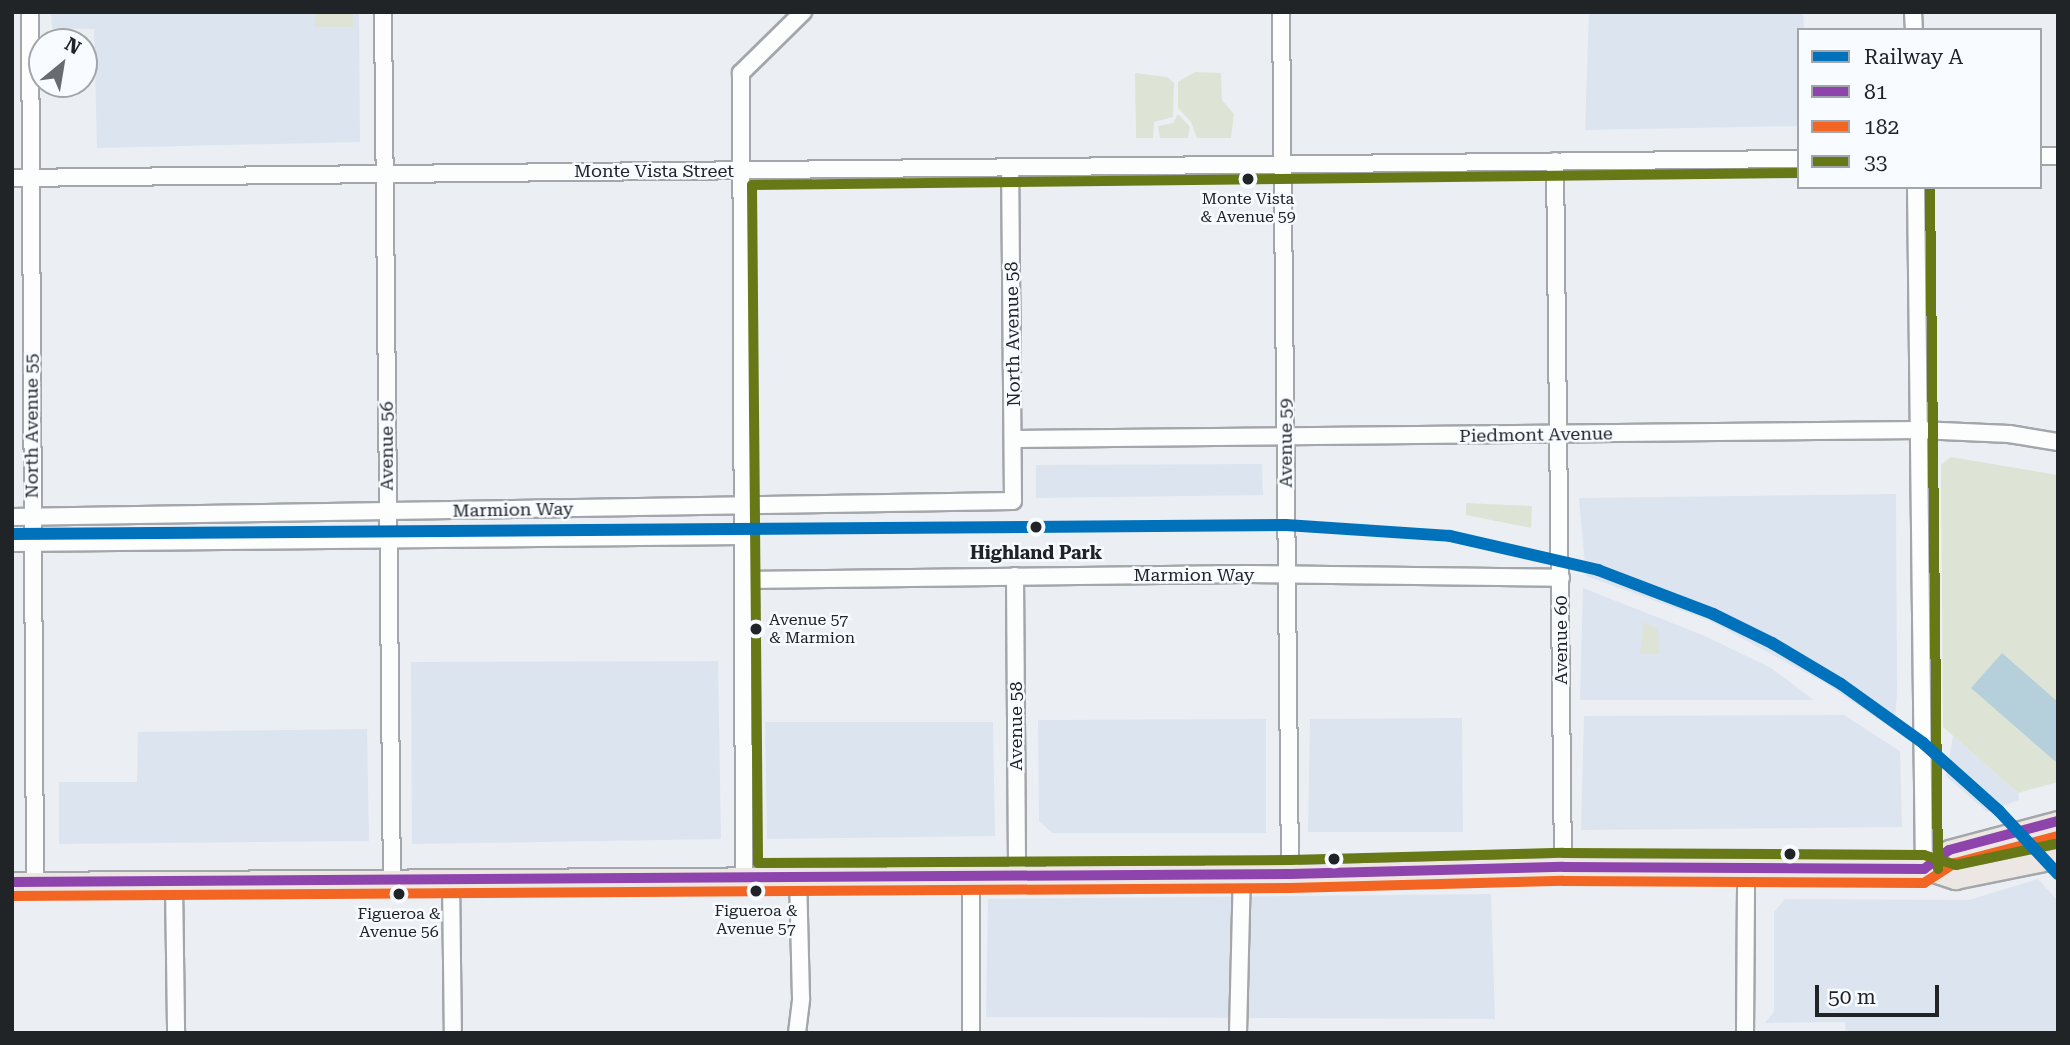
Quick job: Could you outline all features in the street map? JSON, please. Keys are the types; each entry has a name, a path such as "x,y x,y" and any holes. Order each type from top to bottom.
{"main road":[{"path":"1924,869 1950,850 2058,821"},
{"path":"12,882 1290,874 1563,867 1924,869 1955,879 2058,858"}],"street":[{"name":"North Avenue 55","path":"30,12 35,882"},
{"name":"Avenue 56","path":"383,12 392,880"},
{"path":"744,877 743,507 738,171 741,73 803,12"},
{"name":"Avenue 59","path":"1281,12 1290,874"},
{"name":"Monte Vista Street","path":"12,178 1797,159"},
{"name":"Avenue 60","path":"1555,161 1563,867"},
{"name":"North Avenue 58","path":"1010,168 1013,501"},
{"path":"1916,189 1924,869"},
{"name":"Piedmont Avenue","path":"1014,439 1919,430 2009,434 2058,442"},
{"name":"Marmion Way","path":"12,517 1013,501"},
{"name":"Marmion Way","path":"12,543 742,536"},
{"name":"Marmion Way","path":"743,580 1286,574 1561,579"},
{"name":"Avenue 58","path":"1015,576 1017,876"},
{"path":"1745,1033 1746,870"},
{"path":"1238,1033 1242,874"},
{"path":"971,877 971,1033"},
{"path":"797,1033 801,998 798,878"},
{"path":"451,879 453,1033"},
{"path":"174,883 176,1033"}],"shaded area":[{"path":"51,12 359,12 360,142 97,148 98,28 52,28"},
{"path":"1589,12 1803,12 1804,28 1797,28 1797,126 1585,130"},
{"path":"1262,464 1263,495 1036,498 1036,465"},
{"path":"1896,494 1897,694 1894,730 1825,683 1708,620 1586,576 1579,498"},
{"path":"1583,588 1705,636 1771,668 1814,700 1580,700"},
{"path":"718,661 721,839 412,844 411,662"},
{"path":"1844,715 1900,751 1902,827 1581,830 1584,716"},
{"path":"1462,718 1463,832 1308,832 1310,719"},
{"path":"1266,719 1266,833 1052,833 1039,821 1038,720"},
{"path":"765,722 993,722 995,836 767,839"},
{"path":"367,729 369,841 59,844 59,782 137,782 138,732"},
{"path":"1953,736 2018,793 2019,800 1987,812 1946,776"},
{"path":"2038,879 2058,901 2058,1033 1846,1033 1845,1022 1765,1023 1774,1012 1774,912 1785,899 1969,900"},
{"path":"1491,894 1495,1019 986,1017 988,899"}],"green space":[{"path":"315,12 353,12 353,27 315,27"},
{"path":"1195,72 1221,73 1222,100 1234,114 1231,138 1197,138 1191,122 1178,108 1178,82"},
{"path":"1135,73 1167,77 1174,83 1173,117 1154,122 1153,138 1136,138"},
{"path":"1178,114 1190,127 1188,138 1160,138 1158,126 1173,123"},
{"path":"1951,457 2058,475 2058,782 2018,793 1943,727 1941,465"},
{"path":"1466,503 1532,506 1531,528 1466,515"},
{"path":"1644,622 1658,629 1659,654 1640,654"}],"water":[{"path":"2002,653 2058,702 2057,763 1971,688"}],"rail line":[{"name":"A","path":"12,534 1286,525 1450,536 1598,570 1713,614 1772,643 1841,684 1923,743 1999,811 2058,874"}],"transit line":[{"name":"33","path":"1797,173 752,185 758,863 1290,860 1563,853 1924,855 1956,865 2055,844"},
{"name":"33","path":"1930,189 1938,869"},
{"name":"81","path":"12,882 1290,874 1563,867 1924,869 1949,850 2058,821"},
{"name":"182","path":"12,896 1290,888 1563,881 1924,883 1955,863 2058,836"}],"place":[{"name":"Monte Vista & Avenue 59","path":"1248,179"},
{"name":"Highland Park","path":"1036,527"},
{"name":"Avenue 57 & Marmion","path":"756,629"},
{"name":"Figueroa & Avenue 57","path":"756,891"},
{"name":"Figueroa & Avenue 56","path":"399,894"}]}
